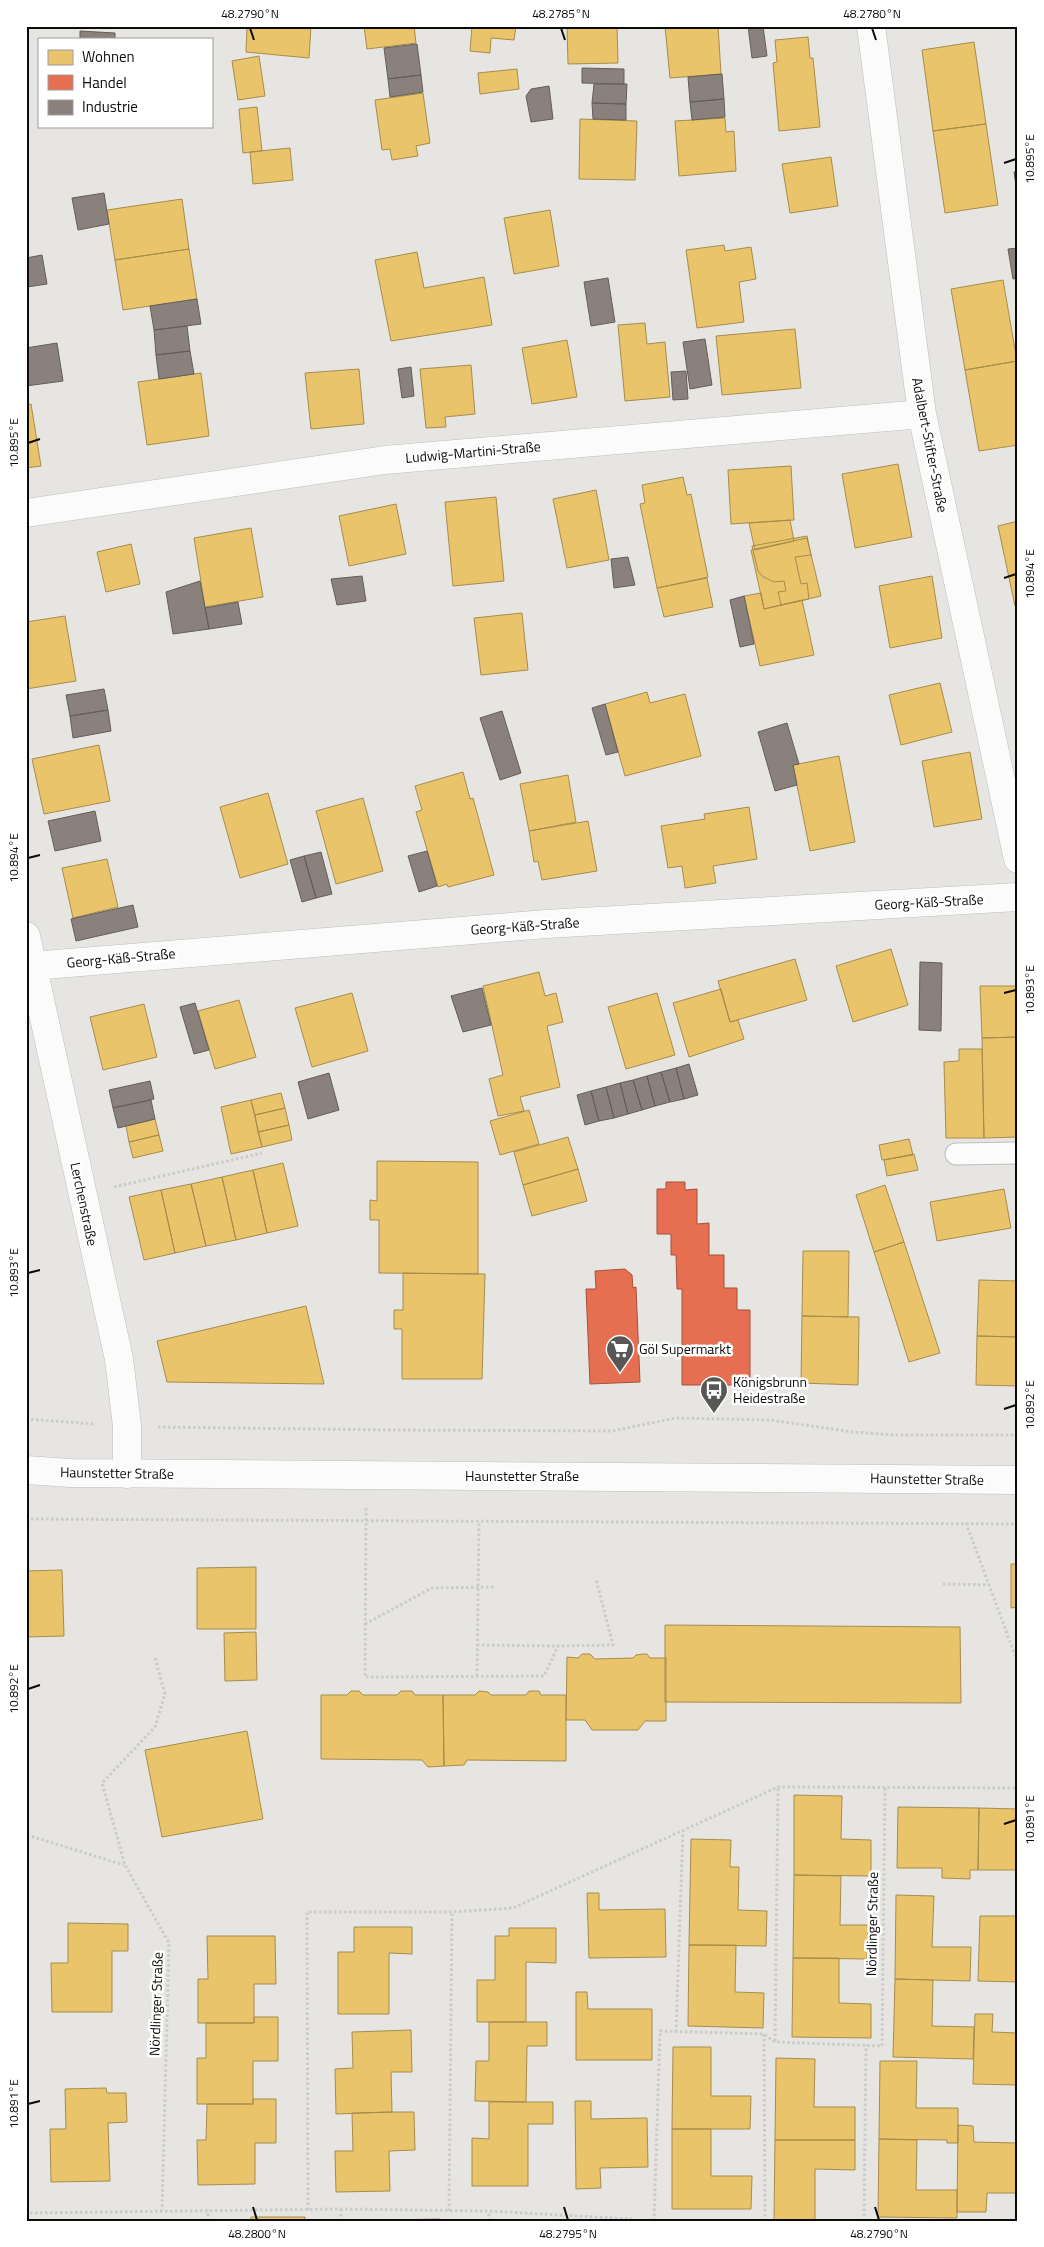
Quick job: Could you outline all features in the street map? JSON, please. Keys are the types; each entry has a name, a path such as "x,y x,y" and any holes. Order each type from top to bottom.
{"street":[{"name":"Adalbert-Stifter-Straße","path":"871,26 922,414 1018,859"},
{"name":"Ludwig-Martini-Straße","path":"26,513 385,460 922,414"},
{"name":"Georg-Käß-Straße","path":"32,966 546,924 1018,897"},
{"name":"Lerchenstraße","path":"26,936 32,966 37,1031 82,1194 119,1359 127,1426 127,1474"},
{"name":"Haunstetter Straße","path":"26,1470 127,1474 1018,1480"}],"lane":[{"path":"956,1154 1018,1153"}],"path":[{"path":"82,1194 262,1153"},
{"path":"26,1419 127,1426 612,1431 676,1418 770,1420 853,1432 895,1435 1018,1435"},
{"path":"366,1475 365,1676 544,1676 558,1646"},
{"path":"26,1519 1018,1524"},
{"path":"477,1676 479,1521"},
{"path":"966,1523 1018,1663"},
{"path":"477,1645 613,1645 596,1579"},
{"path":"943,1584 990,1585"},
{"path":"365,1624 432,1588 495,1587"},
{"name":"Nördlinger Straße","path":"155,1658 165,1694 155,1727 102,1784 124,1865 169,1944 162,2210"},
{"path":"775,2042 778,1787"},
{"path":"308,2210 307,1912 452,1912 513,1908 778,1787 1018,1788"},
{"name":"Nördlinger Straße","path":"775,2042 882,2046 885,1787"},
{"path":"676,2032 684,1831"},
{"path":"124,1865 27,1834 27,2212 341,2209 489,2211 637,2221"},
{"path":"449,2211 452,1912"},
{"path":"654,2221 660,2031 764,2034 775,2042"},
{"path":"764,2034 766,2221"},
{"path":"864,2221 866,2045"},
{"path":"341,2209 341,2221"},
{"path":"208,2210 208,2221"},
{"path":"489,2211 489,2221"}],"building: Wohnen":[{"path":"247,26 311,26 309,58 246,52"},
{"path":"364,26 414,26 416,43 367,49"},
{"path":"472,26 516,26 514,40 491,38 490,53 470,51"},
{"path":"567,26 617,26 618,63 568,64"},
{"path":"665,26 718,26 721,74 670,78"},
{"path":"808,37 810,58 813,58 820,127 779,131 773,63 777,62 775,40"},
{"path":"974,42 986,124 933,131 922,50"},
{"path":"259,56 265,96 238,100 232,61"},
{"path":"517,69 519,89 480,94 478,73"},
{"path":"423,93 430,143 416,146 418,156 392,160 390,149 382,150 375,100"},
{"path":"257,107 262,151 243,153 239,109"},
{"path":"725,118 726,132 734,131 736,171 679,176 675,121"},
{"path":"580,119 637,121 635,180 579,179"},
{"path":"986,124 998,205 945,213 933,131"},
{"path":"290,148 293,180 253,184 250,152"},
{"path":"831,157 838,206 790,213 782,164"},
{"path":"182,199 189,249 115,260 107,210"},
{"path":"550,210 559,266 514,274 504,218"},
{"path":"724,245 725,251 751,247 756,279 739,282 744,322 697,328 686,250"},
{"path":"189,249 197,299 123,310 115,260"},
{"path":"417,252 424,288 484,277 492,325 391,341 375,260"},
{"path":"1003,280 1017,361 965,370 951,289"},
{"path":"645,323 647,344 665,342 670,397 625,401 618,325"},
{"path":"795,329 801,388 722,395 716,336"},
{"path":"567,340 577,397 532,404 522,348"},
{"path":"1017,361 1018,445 979,451 965,370"},
{"path":"471,365 475,414 445,417 446,427 426,428 420,369"},
{"path":"359,369 364,424 311,429 305,373"},
{"path":"201,373 209,436 147,445 138,382"},
{"path":"31,404 41,466 26,468 26,405"},
{"path":"898,464 912,537 855,548 842,474"},
{"path":"791,466 794,520 731,524 728,470"},
{"path":"683,477 687,495 691,494 708,577 657,588 640,504 645,503 642,485"},
{"path":"596,490 609,560 567,568 553,499"},
{"path":"496,497 504,581 453,586 445,502"},
{"path":"396,504 406,554 349,566 339,516"},
{"path":"790,520 794,541 755,550 749,523"},
{"path":"1018,521 1018,606 1015,606 998,526"},
{"path":"251,528 263,597 205,607 194,538"},
{"path":"807,536 811,555 795,557 801,584 807,583 809,599 781,605 778,592 786,591 784,581 774,582 762,576 758,571 752,546"},
{"path":"807,538 821,596 764,609 751,550"},
{"path":"131,544 140,584 106,592 97,552"},
{"path":"932,576 942,638 890,648 879,586"},
{"path":"707,578 713,607 664,617 657,588"},
{"path":"761,593 764,609 802,600 814,655 760,666 744,596"},
{"path":"522,613 528,670 481,675 474,618"},
{"path":"65,616 76,681 26,689 26,622"},
{"path":"940,683 952,732 901,745 889,695"},
{"path":"647,692 650,703 685,694 701,756 625,776 605,704"},
{"path":"99,745 110,801 44,814 32,759"},
{"path":"970,752 982,819 934,827 922,761"},
{"path":"839,756 855,842 810,851 793,765"},
{"path":"463,772 470,799 473,798 494,875 448,887 447,884 438,887 416,812 422,810 415,786"},
{"path":"568,775 576,822 529,831 520,784"},
{"path":"268,793 288,864 240,878 220,807"},
{"path":"363,798 383,871 336,884 316,811"},
{"path":"749,807 757,859 713,866 716,883 685,888 682,866 668,868 661,826 705,819 704,814"},
{"path":"588,821 597,871 542,880 538,861 534,862 529,831"},
{"path":"107,859 118,907 73,918 62,868"},
{"path":"891,949 908,1005 853,1022 836,966"},
{"path":"795,959 807,1000 730,1022 718,981"},
{"path":"539,972 545,996 556,993 563,1022 547,1026 560,1087 520,1097 524,1111 498,1116 489,1079 503,1075 483,986"},
{"path":"980,986 1018,986 1018,1037 982,1038"},
{"path":"721,989 730,1022 738,1020 744,1039 689,1057 673,1003"},
{"path":"352,993 368,1051 312,1067 295,1008"},
{"path":"657,993 675,1055 626,1069 608,1007"},
{"path":"239,1000 256,1057 215,1069 198,1011"},
{"path":"144,1004 157,1057 103,1070 90,1017"},
{"path":"1018,1037 1018,1137 984,1138 982,1038"},
{"path":"959,1049 982,1049 984,1138 946,1138 944,1062 959,1061"},
{"path":"281,1093 285,1108 255,1115 251,1100"},
{"path":"251,1100 262,1147 231,1154 221,1107"},
{"path":"285,1108 289,1125 258,1132 255,1115"},
{"path":"529,1110 539,1144 500,1155 490,1121"},
{"path":"155,1119 159,1135 129,1142 126,1126"},
{"path":"289,1125 292,1140 262,1147 258,1132"},
{"path":"159,1135 163,1151 133,1158 129,1142"},
{"path":"568,1137 578,1169 523,1185 514,1152"},
{"path":"909,1139 913,1155 882,1160 879,1145"},
{"path":"914,1154 918,1170 887,1176 884,1160"},
{"path":"377,1161 478,1162 478,1274 379,1273 379,1220 370,1220 370,1200 377,1201"},
{"path":"283,1163 298,1226 267,1233 253,1170"},
{"path":"578,1169 587,1201 532,1216 523,1185"},
{"path":"253,1170 267,1233 236,1240 222,1177"},
{"path":"222,1177 236,1240 206,1246 191,1184"},
{"path":"191,1184 206,1246 175,1253 161,1190"},
{"path":"885,1185 904,1242 874,1252 856,1195"},
{"path":"1004,1189 1011,1228 937,1241 930,1202"},
{"path":"161,1190 175,1253 144,1260 129,1197"},
{"path":"904,1242 940,1353 909,1362 874,1252"},
{"path":"803,1251 849,1251 848,1317 802,1316"},
{"path":"403,1273 485,1274 482,1379 402,1379 402,1329 394,1329 394,1310 403,1310"},
{"path":"979,1280 1018,1281 1018,1337 977,1336"},
{"path":"306,1306 324,1384 167,1382 157,1341"},
{"path":"802,1316 859,1317 858,1385 801,1383"},
{"path":"977,1336 1018,1337 1018,1386 976,1385"},
{"path":"1011,1564 1018,1564 1018,1607 1011,1608"},
{"path":"256,1567 256,1629 197,1629 197,1568"},
{"path":"62,1570 64,1636 26,1637 26,1571"},
{"path":"665,1625 960,1627 961,1703 665,1702"},
{"path":"256,1632 257,1680 225,1681 224,1633"},
{"path":"582,1654 590,1654 595,1659 633,1658 636,1655 643,1654 647,1654 650,1658 666,1658 666,1721 645,1721 638,1730 592,1730 585,1720 566,1720 567,1657 578,1658"},
{"path":"351,1691 359,1691 363,1695 397,1695 401,1691 412,1691 415,1695 443,1695 444,1766 428,1767 422,1760 321,1759 321,1695 347,1695"},
{"path":"479,1691 488,1692 491,1695 526,1695 529,1691 539,1691 541,1695 566,1695 566,1761 467,1760 464,1765 444,1766 443,1695 475,1695"},
{"path":"247,1731 263,1819 162,1837 145,1750"},
{"path":"794,1795 842,1796 841,1839 871,1840 871,1876 794,1875"},
{"path":"898,1807 979,1808 978,1870 970,1870 970,1879 942,1878 942,1868 897,1868"},
{"path":"979,1808 1018,1809 1018,1870 978,1870"},
{"path":"691,1839 731,1840 730,1867 739,1867 738,1910 767,1911 766,1946 689,1945"},
{"path":"794,1875 841,1876 840,1925 868,1925 867,1959 793,1958"},
{"path":"587,1893 599,1893 599,1910 665,1909 666,1957 589,1958"},
{"path":"896,1895 934,1896 932,1947 971,1947 970,1981 895,1979"},
{"path":"980,1916 1018,1916 1018,1982 978,1981"},
{"path":"68,1923 128,1924 128,1951 112,1951 112,2012 52,2012 51,1963 68,1963"},
{"path":"354,1927 412,1927 412,1954 389,1953 389,2014 338,2014 338,1952 354,1952"},
{"path":"509,1928 556,1928 556,1963 526,1962 526,2022 477,2022 477,1980 495,1980 495,1936 509,1936"},
{"path":"207,1936 275,1936 276,1984 254,1984 254,2023 198,2023 198,1979 208,1979"},
{"path":"689,1945 736,1945 735,1992 764,1993 763,2028 688,2026"},
{"path":"793,1958 839,1958 839,2003 871,2004 871,2038 792,2037"},
{"path":"895,1979 933,1980 932,2026 974,2027 973,2059 893,2057"},
{"path":"576,1992 587,1992 588,2009 652,2009 652,2060 576,2060"},
{"path":"975,2014 993,2014 992,2032 1018,2033 1018,2085 973,2084"},
{"path":"254,2017 278,2017 278,2061 253,2061 253,2104 197,2104 197,2058 206,2058 206,2023 254,2023"},
{"path":"489,2022 547,2022 547,2046 527,2046 526,2102 475,2101 476,2061 489,2061"},
{"path":"411,2030 412,2072 391,2072 392,2112 336,2114 335,2069 353,2068 352,2032"},
{"path":"673,2047 711,2047 711,2096 751,2096 750,2129 672,2129"},
{"path":"776,2058 815,2059 814,2107 855,2107 855,2140 775,2140"},
{"path":"880,2061 917,2061 916,2108 958,2108 958,2143 947,2143 947,2140 879,2139"},
{"path":"106,2088 107,2093 126,2093 127,2122 108,2123 110,2181 51,2182 50,2129 66,2129 65,2089"},
{"path":"253,2099 276,2099 276,2143 255,2143 255,2184 198,2185 197,2140 206,2140 207,2104 253,2104"},
{"path":"575,2101 591,2101 591,2119 647,2118 648,2167 600,2168 601,2188 576,2189"},
{"path":"489,2102 553,2102 553,2124 528,2124 528,2186 472,2186 472,2138 489,2139"},
{"path":"414,2112 415,2150 389,2151 390,2191 336,2192 335,2151 353,2151 352,2113"},
{"path":"958,2125 973,2126 974,2142 1018,2143 1018,2193 987,2193 986,2212 957,2212"},
{"path":"672,2129 711,2129 711,2176 752,2176 751,2209 672,2209"},
{"path":"879,2139 917,2140 916,2190 957,2190 957,2218 878,2217"},
{"path":"775,2140 855,2140 855,2170 815,2169 815,2220 774,2220"},
{"path":"251,2217 305,2217 305,2221 251,2221"},
{"path":"440,2219 440,2221 386,2221 386,2220"}],"building: Handel":[{"path":"666,1182 685,1182 685,1190 697,1189 697,1224 709,1223 709,1255 724,1255 724,1288 737,1288 737,1310 750,1310 750,1385 682,1385 682,1289 677,1289 676,1255 671,1255 671,1234 657,1234 657,1189 666,1189"},
{"path":"625,1269 632,1275 633,1288 636,1287 640,1382 590,1384 586,1289 596,1289 595,1271"}],"building: Industrie":[{"path":"748,26 763,26 767,56 752,58"},
{"path":"80,31 115,33 115,38 80,38"},
{"path":"417,44 421,75 388,79 384,48"},
{"path":"582,68 624,69 624,84 582,83"},
{"path":"722,74 724,99 690,102 688,77"},
{"path":"421,75 423,92 390,97 388,79"},
{"path":"594,84 627,84 626,104 592,103"},
{"path":"549,86 553,119 531,122 526,96 531,89"},
{"path":"724,99 725,117 692,120 690,102"},
{"path":"592,103 626,104 626,120 593,119"},
{"path":"1018,171 1018,199 1014,172"},
{"path":"104,193 109,224 78,230 72,198"},
{"path":"1018,248 1018,278 1013,279 1008,249"},
{"path":"42,255 47,284 27,287 26,258"},
{"path":"608,278 615,322 591,326 584,282"},
{"path":"197,299 201,324 154,330 150,306"},
{"path":"187,326 190,351 156,355 154,330"},
{"path":"705,339 712,385 690,389 683,342"},
{"path":"57,343 63,381 26,386 26,348"},
{"path":"190,351 194,374 159,379 156,355"},
{"path":"411,367 414,396 402,398 398,369"},
{"path":"686,371 688,399 673,400 671,372"},
{"path":"628,557 635,585 614,588 611,559"},
{"path":"362,576 366,601 337,605 331,579"},
{"path":"200,581 209,629 173,634 166,592"},
{"path":"744,596 754,644 740,647 730,600"},
{"path":"238,602 242,624 209,629 205,608"},
{"path":"104,689 108,710 70,716 66,695"},
{"path":"605,704 618,752 606,755 592,708"},
{"path":"108,710 111,731 73,738 70,716"},
{"path":"502,711 521,773 500,780 480,718"},
{"path":"787,723 799,764 793,765 797,785 775,791 758,732"},
{"path":"95,811 101,841 55,851 48,821"},
{"path":"427,851 437,886 419,892 408,856"},
{"path":"321,852 332,894 316,898 304,856"},
{"path":"304,856 316,898 302,902 290,860"},
{"path":"133,905 138,927 76,941 71,919"},
{"path":"920,962 942,963 941,1031 919,1030"},
{"path":"482,988 491,1025 463,1032 451,996"},
{"path":"195,1003 209,1050 194,1054 180,1007"},
{"path":"689,1064 698,1095 684,1099 676,1068"},
{"path":"676,1068 684,1099 670,1102 661,1072"},
{"path":"661,1072 670,1102 655,1106 647,1076"},
{"path":"329,1073 339,1110 308,1119 298,1082"},
{"path":"647,1076 655,1106 642,1110 633,1080"},
{"path":"633,1080 642,1110 628,1114 620,1083"},
{"path":"150,1081 154,1099 113,1108 109,1090"},
{"path":"620,1083 628,1114 614,1118 606,1087"},
{"path":"606,1087 614,1118 599,1121 591,1091"},
{"path":"591,1091 599,1121 585,1125 577,1095"},
{"path":"151,1100 155,1119 118,1128 113,1108"}],"place":[{"name":"Göl Supermarkt","path":"620,1373"},
{"name":"Königsbrunn Heidestraße","path":"714,1414"}]}
